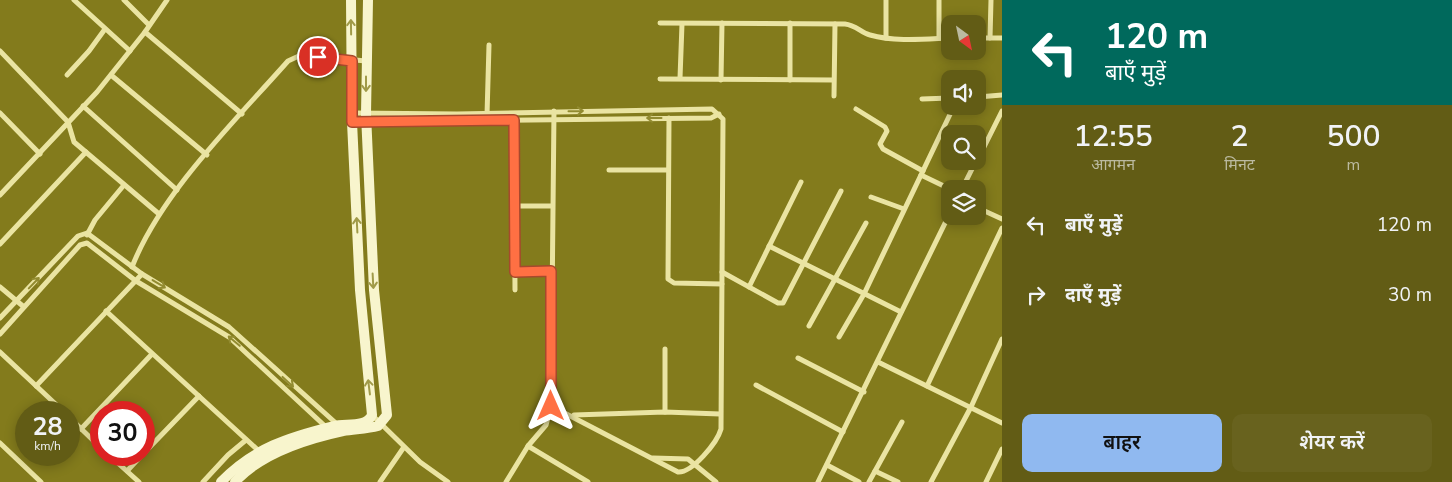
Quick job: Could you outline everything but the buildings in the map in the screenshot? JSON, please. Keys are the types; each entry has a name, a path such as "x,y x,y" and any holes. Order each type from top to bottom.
{"street":[{"path":"74,0 130,51"},
{"path":"124,0 149,25"},
{"path":"1,191 40,154 111,75 167,0"},
{"path":"221,482 240,464 262,454 336,429 361,424 370,419 372,415 360,290 352,117 351,0"},
{"path":"87,234 88,243 136,281 229,337 336,429 375,427 382,424 387,415 387,407 374,290 366,118 368,0"},
{"path":"886,0 886,38"},
{"path":"660,23 851,24 867,34 886,38 940,38 939,0"},
{"path":"990,38 991,0"},
{"path":"721,80 722,23"},
{"path":"790,23 790,80"},
{"path":"680,78 682,24"},
{"path":"834,96 835,24"},
{"path":"67,75 88,52 104,29"},
{"path":"144,32 242,114"},
{"path":"986,38 1002,38"},
{"path":"487,121 489,45"},
{"path":"0,51 68,122 74,140 159,214"},
{"path":"132,267 142,242 159,214 177,190 292,58 301,55 366,61"},
{"path":"111,75 207,154"},
{"path":"660,79 834,80"},
{"path":"986,96 1002,95"},
{"path":"922,99 941,98"},
{"path":"83,106 177,190"},
{"path":"352,117 554,111 712,109 723,119 719,436 695,463 681,472 651,458 573,415 551,406"},
{"path":"856,109 885,127 887,131 880,144 883,149 941,184"},
{"path":"600,110 600,118"},
{"path":"506,482 528,446 546,425 551,406 554,111"},
{"path":"986,142 1002,111"},
{"path":"0,113 40,154"},
{"path":"352,117 487,121 554,118 711,118 719,114"},
{"path":"839,338 864,294 950,115"},
{"path":"669,118 668,279 674,283 722,284"},
{"path":"514,120 515,290"},
{"path":"0,244 86,152"},
{"path":"609,170 668,170"},
{"path":"749,287 801,182"},
{"path":"0,318 78,236 87,234 124,185"},
{"path":"722,272 778,303 783,303 841,191"},
{"path":"872,197 904,209"},
{"path":"515,206 552,206"},
{"path":"986,212 1002,220"},
{"path":"809,326 866,223"},
{"path":"818,482 864,392 944,225"},
{"path":"927,386 1002,228"},
{"path":"87,234 142,274 229,327 336,429"},
{"path":"0,334 80,244 88,243"},
{"path":"769,246 901,312"},
{"path":"515,272 551,271"},
{"path":"36,386 142,274"},
{"path":"0,287 24,307"},
{"path":"106,311 262,454"},
{"path":"931,482 971,407 1002,339"},
{"path":"665,349 665,412"},
{"path":"0,352 52,401"},
{"path":"90,438 81,429 152,354"},
{"path":"798,358 864,392"},
{"path":"878,362 1002,423"},
{"path":"756,385 843,432"},
{"path":"155,442 199,396"},
{"path":"573,415 665,412 720,414"},
{"path":"372,415 404,447 448,482"},
{"path":"869,482 902,422"},
{"path":"203,482 228,455 246,440"},
{"path":"0,443 38,481"},
{"path":"528,446 588,482"},
{"path":"380,482 404,447"},
{"path":"986,482 1002,449"},
{"path":"234,482 262,454"},
{"path":"651,458 683,458 695,463 716,482"},
{"path":"827,465 860,482"},
{"path":"121,466 139,482"},
{"path":"126,471 131,466"},
{"path":"875,471 898,482"}],"route":[{"path":"318,57 352,61 352,122 514,120 515,272 551,271 551,406"}]}
